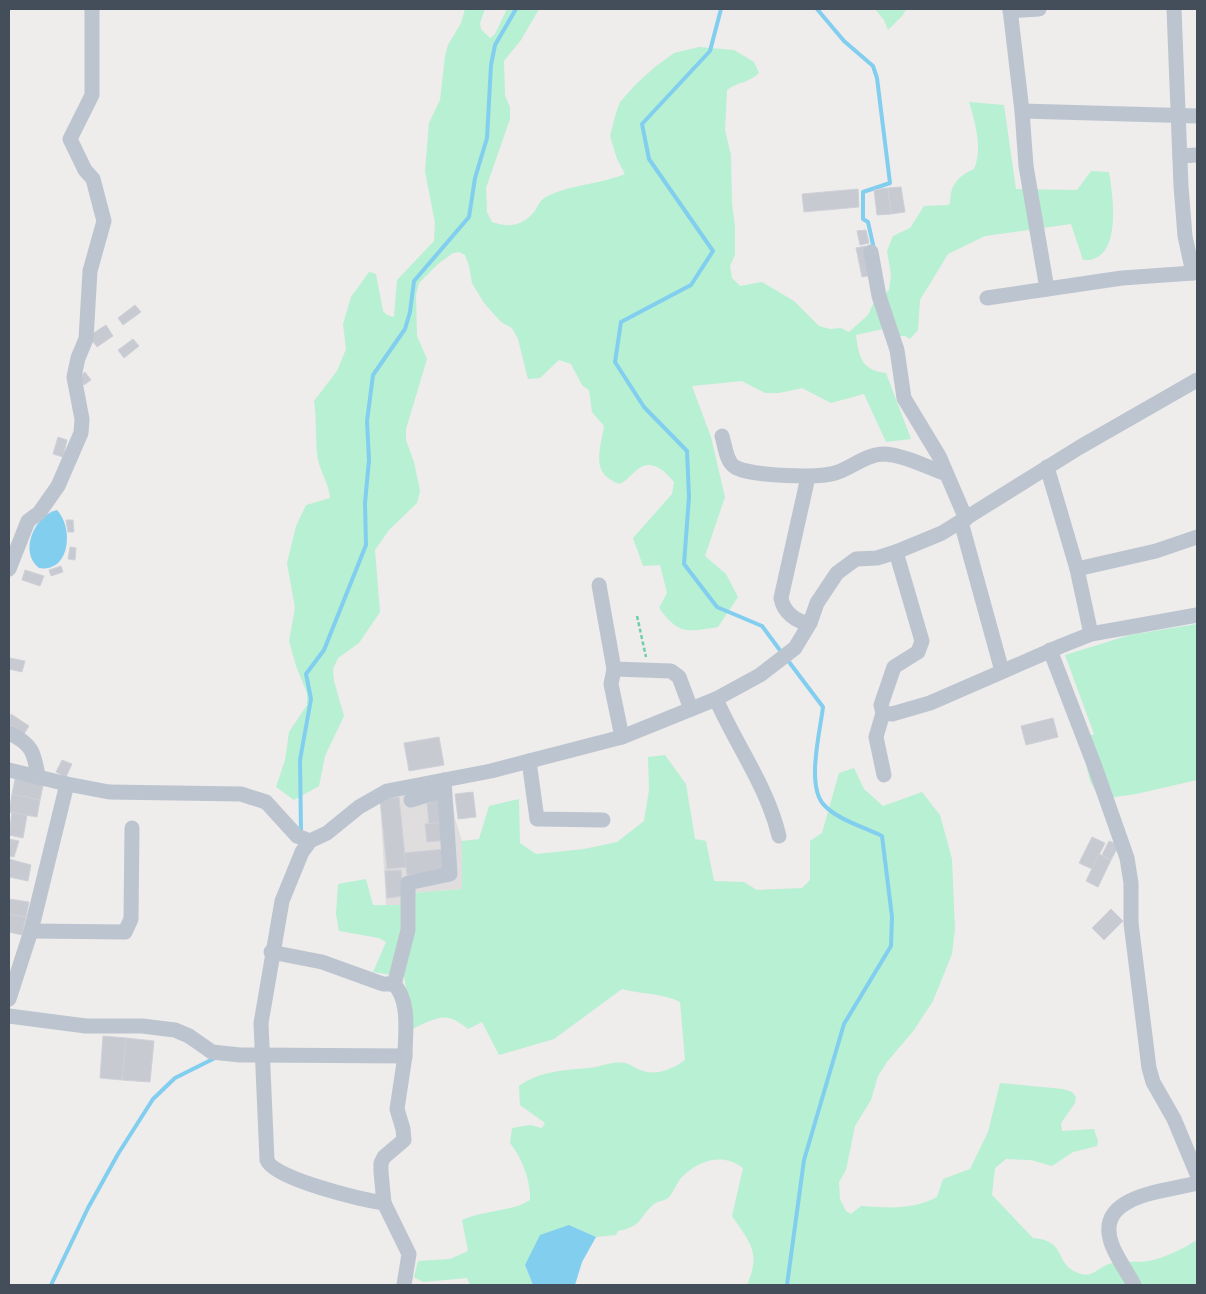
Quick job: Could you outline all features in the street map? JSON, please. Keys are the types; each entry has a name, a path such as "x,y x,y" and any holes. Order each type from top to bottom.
{"street":[{"path":"9,569 28,521 39,513 58,486 81,433 82,419 74,377 78,358 86,339 90,271 104,221 93,179 86,170 70,139 92,95 92,9"},
{"path":"1039,9 1010,10 1022,111 1026,166 1046,289"},
{"path":"987,298 1122,278 1195,273 1185,236 1180,156 1176,9"},
{"path":"1022,111 1197,116"},
{"path":"1180,156 1197,155"},
{"path":"871,252 879,296 897,350 904,398 939,456 964,520 1002,671"},
{"path":"305,840 327,833 378,795 529,761 622,737 716,699 760,675 795,648 810,623 817,602 837,573 856,559 876,558 896,552 964,520 1047,467 1197,380"},
{"path":"722,436 728,460 735,467 751,471 808,477 836,473 870,457 882,454 895,456 946,474"},
{"path":"1047,467 1077,569 1091,634"},
{"path":"808,477 781,598 783,607 788,614 806,623 810,623"},
{"path":"1077,569 1156,551 1197,537"},
{"path":"884,775 876,737 883,713 881,705 891,671 894,667 918,652 922,641 896,552"},
{"path":"599,585 614,669 612,684 622,737"},
{"path":"883,713 892,714 930,703 1091,634 1197,615"},
{"path":"1050,650 1095,767 1126,858 1131,883 1131,922 1149,1068 1153,1082 1174,1119 1197,1174"},
{"path":"614,669 671,671 679,677 691,709"},
{"path":"716,699 729,730 766,795 779,836"},
{"path":"9,733 28,744 34,757 38,776"},
{"path":"529,761 537,819 603,820"},
{"path":"9,770 109,792 241,794 266,802 305,840"},
{"path":"411,800 437,792 440,781"},
{"path":"393,983 403,954 408,930 408,883 450,874 440,781"},
{"path":"9,999 31,931 67,784"},
{"path":"31,931 125,932 131,919 132,828"},
{"path":"305,840 282,901 271,952 261,1023 260,1055 269,1165 324,1190 378,1202"},
{"path":"271,952 322,962 383,984 393,983"},
{"path":"393,983 402,994 404,1004 405,1056 397,1109 405,1135 404,1140 384,1157 381,1163 378,1202 409,1258 404,1285"},
{"path":"9,1016 86,1026 142,1026 175,1030 189,1036 212,1052 260,1055 405,1056"},
{"path":"1134,1285 1112,1244 1109,1228 1113,1213 1126,1202 1141,1196 1197,1183"}],"path":[{"path":"637,616 648,671"}],"shaded area":[{"path":"451,785 455,818 462,841 462,889 412,893 407,905 386,906 380,797"}],"green space":[{"path":"465,9 485,9 480,23 481,29 490,38 495,34 507,9 539,9 521,40 504,61 505,95 510,107 510,119 486,188 487,212 492,222 504,225 520,223 534,212 543,199 552,194 625,174 617,159 610,136 620,102 636,84 674,53 699,47 734,50 754,62 759,73 751,79 727,90 725,130 731,155 732,203 735,227 735,255 730,266 732,278 740,286 762,282 794,301 819,326 830,329 841,328 849,332 868,315 873,304 889,290 891,275 887,251 893,236 910,228 924,206 949,205 952,188 963,175 974,169 977,161 978,144 976,126 969,102 1004,105 1016,189 1077,190 1091,171 1109,172 1113,211 1110,240 1104,251 1096,258 1083,260 1071,224 985,236 948,254 920,300 918,330 910,339 905,336 887,336 883,329 856,335 860,356 866,365 871,369 886,373 911,439 886,442 864,394 831,403 802,388 779,393 765,393 742,381 692,386 711,437 725,497 705,556 726,574 738,597 718,627 699,630 684,630 678,627 659,608 667,593 660,565 643,566 633,538 672,494 674,482 663,471 648,465 638,469 620,484 604,474 599,461 599,453 604,426 592,412 589,390 582,385 571,364 559,360 540,378 528,379 518,339 512,328 501,322 484,303 472,283 465,255 459,252 453,253 438,264 419,283 416,295 417,336 427,359 406,429 406,440 414,462 420,491 417,503 389,530 375,550 380,612 359,643 338,658 333,669 334,681 344,716 325,756 319,786 294,800 276,787 285,760 289,732 307,705 307,693 296,666 289,641 295,608 287,563 296,526 306,505 330,498 318,460 314,401 337,371 346,349 343,324 351,297 369,272 376,274 383,311 387,315 394,317 397,280 434,241 435,223 425,171 429,123 440,100 448,45 461,23"},
{"path":"875,9 906,9 903,15 888,30 884,20"},
{"path":"1197,624 1197,780 1136,794 1100,799 1090,781 1080,739 1094,734 1065,655 1130,635"},
{"path":"665,755 686,784 695,839 706,841 714,881 744,882 757,890 802,888 810,880 810,841 822,833 839,773 854,768 864,789 883,806 922,792 940,815 952,859 955,929 952,954 933,1001 914,1030 887,1062 878,1076 871,1100 855,1126 846,1170 839,1182 840,1199 846,1211 851,1214 861,1206 910,1206 937,1197 943,1179 970,1169 988,1132 1000,1083 1063,1089 1072,1092 1076,1097 1075,1103 1061,1123 1062,1131 1094,1129 1098,1141 1097,1146 1073,1152 1052,1166 1031,1160 1006,1159 995,1168 992,1195 1033,1238 1051,1243 1065,1264 1078,1273 1092,1274 1105,1265 1114,1263 1154,1260 1180,1250 1197,1240 1197,1285 747,1285 753,1264 752,1249 749,1241 732,1216 743,1168 727,1160 719,1159 703,1163 688,1172 681,1178 668,1198 654,1204 637,1224 618,1231 616,1235 596,1237 569,1225 525,1265 533,1285 470,1285 467,1278 423,1282 414,1277 418,1261 450,1259 468,1251 462,1220 479,1214 515,1207 530,1200 525,1170 510,1143 512,1128 530,1125 542,1128 545,1123 520,1105 519,1086 544,1074 615,1063 626,1063 638,1069 651,1072 663,1071 674,1067 685,1060 680,1002 666,997 622,989 554,1039 499,1055 482,1022 468,1029 453,1019 441,1018 412,1029 404,977 373,972 386,942 379,938 339,931 336,914 338,884 366,879 373,905 407,905 412,893 462,889 462,841 479,839 489,806 519,799 520,843 536,854 584,849 617,842 644,821 649,790 648,757"}],"water":[{"path":"57,510 66,527 66,548 63,557 57,564 49,568 39,568 33,561 30,553 32,535 42,519 49,513"},
{"path":"569,1225 596,1237 582,1262 575,1285 533,1285 525,1265 540,1235"}],"building":[{"path":"901,187 905,212 891,214 888,188"},
{"path":"888,188 891,214 877,215 874,190"},
{"path":"858,189 859,207 804,212 802,194"},
{"path":"866,230 869,243 860,245 857,231"},
{"path":"866,246 872,275 862,277 856,248"},
{"path":"135,305 141,312 123,325 118,318"},
{"path":"106,325 113,336 97,347 89,336"},
{"path":"133,339 139,346 124,358 118,350"},
{"path":"85,372 91,380 84,385 78,378"},
{"path":"58,437 67,440 63,457 53,454"},
{"path":"66,520 73,520 74,532 68,532"},
{"path":"70,547 76,548 75,560 68,559"},
{"path":"61,566 63,572 51,576 49,570"},
{"path":"25,570 44,576 40,586 22,580"},
{"path":"10,658 25,661 22,672 9,669"},
{"path":"11,714 29,726 24,734 9,724"},
{"path":"1053,718 1058,737 1026,745 1021,726"},
{"path":"439,737 444,765 409,771 404,743"},
{"path":"62,760 72,764 66,777 56,772"},
{"path":"16,775 44,781 40,800 12,794"},
{"path":"473,792 476,817 458,819 455,794"},
{"path":"12,794 40,800 37,817 9,812"},
{"path":"442,795 445,822 429,824 427,803 431,803 430,796"},
{"path":"399,797 406,867 387,869 380,799"},
{"path":"12,812 27,815 23,838 9,835"},
{"path":"445,822 447,840 427,842 425,824"},
{"path":"1092,837 1105,843 1092,869 1079,863"},
{"path":"9,839 19,841 14,857 9,856"},
{"path":"1109,841 1119,845 1111,860 1102,855"},
{"path":"445,849 447,871 407,875 404,853"},
{"path":"1099,854 1111,860 1098,887 1086,881"},
{"path":"9,859 31,865 28,881 9,877"},
{"path":"401,870 403,896 387,898 385,871"},
{"path":"9,899 29,902 26,917 9,914"},
{"path":"1111,909 1123,921 1104,940 1092,928"},
{"path":"9,914 26,917 22,935 9,932"},
{"path":"103,1036 126,1038 122,1080 100,1078"},
{"path":"126,1038 154,1041 150,1082 122,1080"}],"waterway":[{"path":"301,832 300,760 311,699 306,674 324,650 366,545 365,503 369,460 367,421 373,375 405,329 410,312 414,281 469,217 475,178 487,138 491,65 495,45 516,9"},
{"path":"721,9 710,51 642,124 649,159 713,251 691,285 621,322 615,362 644,407 687,451 689,497 684,564 717,607 762,626 782,653"},
{"path":"817,9 844,41 873,66 877,78 890,183 863,192 863,219 868,222 874,249"},
{"path":"786,658 823,707 815,772 819,796 824,805 836,815 882,836 892,917 891,946 844,1024 804,1160 787,1285"},
{"path":"51,1285 88,1208 118,1154 153,1099 175,1078 215,1058"}]}
